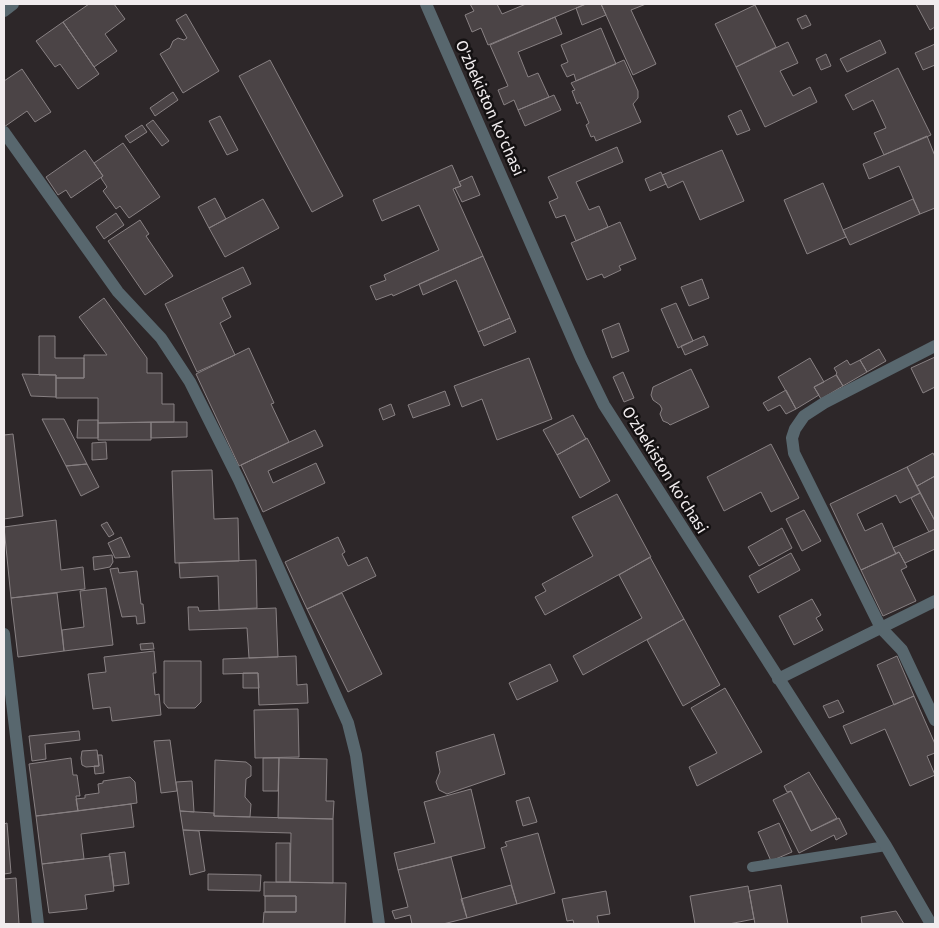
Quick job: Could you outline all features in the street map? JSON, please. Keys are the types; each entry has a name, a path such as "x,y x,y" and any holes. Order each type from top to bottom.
{"street":[{"path":"4,11 13,4"},
{"name":"O'zbekiston ko'chasi","path":"426,4 581,358 604,404 886,846 930,924"},
{"path":"4,132 118,292 166,345 190,382 239,480 348,723 356,755 379,924"},
{"path":"935,346 824,403 804,416 795,429 792,438 794,453 881,628 902,650 935,720"},
{"path":"778,679 935,601"},
{"path":"4,634 38,924"}],"lane":[{"path":"752,867 886,846"}],"building":[{"path":"89,4 114,4 125,19 105,34 117,51 94,67 63,22"},
{"path":"470,4 497,4 502,14 526,4 586,4 488,45 481,28 472,32 465,15 474,11"},
{"path":"586,4 601,4 606,15 582,25 576,8"},
{"path":"601,4 646,4 631,10 656,64 633,75"},
{"path":"916,4 935,4 935,27 930,30"},
{"path":"755,5 776,47 736,67 715,24"},
{"path":"186,14 219,71 183,93 160,54 170,48 173,41 178,38 184,40 187,38 176,20"},
{"path":"806,15 811,25 802,29 797,19"},
{"path":"555,17 562,34 518,52 528,77 538,73 549,97 518,110 514,100 504,105 498,90 508,86 490,45"},
{"path":"63,22 99,74 78,89 60,64 55,67 36,41"},
{"path":"601,28 616,64 576,81 574,74 567,77 561,65 568,62 561,45"},
{"path":"880,40 886,53 847,72 840,59"},
{"path":"788,42 798,63 780,71 793,96 810,87 817,102 765,127 736,67"},
{"path":"935,44 935,65 923,70 915,53"},
{"path":"826,54 831,66 821,70 816,59"},
{"path":"270,60 343,196 312,212 239,76"},
{"path":"624,60 638,91 638,98 633,104 641,122 596,141 594,136 591,137 586,125 589,123 580,102 577,104 572,91 575,90 571,83"},
{"path":"898,68 931,135 884,155 874,133 886,128 873,100 853,110 845,95"},
{"path":"22,69 51,112 35,122 27,111 4,127 4,81"},
{"path":"173,92 178,100 155,116 150,108"},
{"path":"554,95 561,110 525,126 518,110"},
{"path":"741,110 750,130 737,135 728,116"},
{"path":"220,116 238,150 227,155 209,121"},
{"path":"153,120 169,141 162,146 146,125"},
{"path":"142,125 147,132 130,143 125,136"},
{"path":"927,136 935,156 935,208 920,214 899,166 869,179 863,164"},
{"path":"123,143 160,197 129,218 120,206 116,209 103,191 107,187 101,178 103,176 94,163"},
{"path":"617,147 623,162 576,182 589,210 599,206 608,227 576,241 565,215 556,218 549,202 558,198 548,177"},
{"path":"85,150 103,176 71,198 66,190 58,195 46,177"},
{"path":"722,150 744,201 700,220 683,181 668,188 662,175"},
{"path":"452,165 461,186 453,189 483,256 393,296 392,294 376,300 370,286 386,280 384,275 439,250 419,205 382,221 373,200"},
{"path":"661,172 666,184 650,191 645,179"},
{"path":"472,176 480,195 462,202 455,188 461,186 459,182"},
{"path":"823,183 846,237 807,254 784,200"},
{"path":"215,198 226,219 209,228 198,207"},
{"path":"263,199 279,228 225,257 209,228"},
{"path":"913,199 920,214 850,245 843,230"},
{"path":"116,213 124,225 104,239 96,227"},
{"path":"140,220 149,234 146,236 173,276 145,295 108,241"},
{"path":"620,222 636,259 619,266 621,270 604,278 602,274 587,280 571,243"},
{"path":"483,256 510,318 478,332 456,280 423,295 419,284"},
{"path":"243,267 251,284 222,298 231,317 220,323 235,355 197,372 165,304"},
{"path":"702,279 709,298 689,306 681,287"},
{"path":"104,298 147,358 147,373 162,373 162,404 174,404 174,422 98,423 98,398 56,398 56,378 84,378 84,355 107,355 79,317"},
{"path":"676,303 693,341 678,348 661,309"},
{"path":"510,318 516,332 484,346 478,332"},
{"path":"619,323 629,351 612,358 602,330"},
{"path":"39,336 55,336 55,358 84,358 84,378 56,378 56,375 39,375"},
{"path":"704,336 708,345 685,355 681,346"},
{"path":"249,348 274,403 271,404 289,442 239,466 196,374"},
{"path":"879,349 886,361 867,372 860,360"},
{"path":"935,357 935,387 923,393 911,368"},
{"path":"529,358 552,419 497,440 482,399 462,407 454,386"},
{"path":"810,358 824,382 814,387 819,395 796,409 778,377"},
{"path":"847,360 850,365 860,360 867,372 843,386 834,368"},
{"path":"691,369 709,407 670,425 663,421 660,414 662,409 653,400 651,395 653,387"},
{"path":"623,372 634,398 624,402 613,377"},
{"path":"22,374 56,375 56,397 31,396"},
{"path":"836,375 843,386 821,399 814,387"},
{"path":"786,390 796,409 786,414 780,405 768,411 763,403"},
{"path":"445,391 450,405 413,418 408,405"},
{"path":"391,404 395,415 383,420 379,409"},
{"path":"573,415 586,439 557,455 543,430"},
{"path":"42,419 64,419 87,464 66,466"},
{"path":"78,420 98,420 98,438 77,438"},
{"path":"151,422 187,422 187,437 151,438"},
{"path":"151,422 151,440 98,440 98,423"},
{"path":"315,430 323,446 268,471 273,483 316,463 325,483 263,512 241,465"},
{"path":"13,434 23,516 4,519 4,435"},
{"path":"587,438 610,481 580,498 557,455"},
{"path":"106,442 107,459 92,460 92,443"},
{"path":"771,444 799,498 771,512 761,492 724,511 707,477"},
{"path":"933,453 935,457 935,476 917,486 907,467"},
{"path":"87,464 99,487 81,496 66,466"},
{"path":"907,467 920,493 900,503 896,495 857,514 865,531 882,523 896,554 861,570 830,504"},
{"path":"212,470 214,519 238,518 239,561 175,563 172,471"},
{"path":"935,476 935,521 917,486"},
{"path":"920,493 935,521 935,529 929,532 911,498"},
{"path":"617,494 651,557 545,615 535,597 546,591 542,584 593,556 572,517"},
{"path":"804,510 821,541 802,551 786,519"},
{"path":"56,520 61,570 83,567 85,589 11,598 4,527"},
{"path":"107,522 114,534 109,537 101,525"},
{"path":"782,528 792,548 759,566 748,547"},
{"path":"935,529 935,549 905,563 899,552 896,554 893,548"},
{"path":"121,537 130,557 115,558 108,543"},
{"path":"338,537 345,552 342,554 348,566 367,557 376,576 307,609 285,562"},
{"path":"899,552 907,567 901,570 916,601 883,616 861,570"},
{"path":"791,553 800,570 758,593 749,576"},
{"path":"112,555 113,562 110,567 94,570 93,557"},
{"path":"650,557 684,619 583,675 573,656 642,618 619,575"},
{"path":"256,560 257,608 219,610 218,576 180,578 179,563"},
{"path":"118,568 119,573 137,571 145,623 137,624 136,616 122,617 110,569"},
{"path":"106,588 113,645 64,651 62,630 84,627 80,591"},
{"path":"57,593 64,651 18,657 11,598"},
{"path":"342,593 382,674 348,692 307,609"},
{"path":"812,599 821,615 816,618 823,630 794,645 779,616"},
{"path":"188,607 198,607 199,611 276,608 278,657 249,658 247,628 189,630"},
{"path":"684,619 720,685 683,706 647,640"},
{"path":"153,643 154,649 141,650 140,644"},
{"path":"154,651 155,695 159,694 161,715 112,721 110,707 93,709 88,674 106,672 104,657"},
{"path":"296,656 297,685 307,684 308,703 259,705 258,673 223,674 223,659"},
{"path":"897,656 914,696 894,705 877,665"},
{"path":"164,661 201,661 201,702 195,708 168,708 164,703"},
{"path":"550,664 558,681 517,700 509,683"},
{"path":"243,673 258,673 259,688 243,688"},
{"path":"725,688 762,752 697,786 689,767 717,753 691,708"},
{"path":"914,696 935,744 935,753 927,756 935,775 910,786 885,729 851,744 843,726"},
{"path":"838,700 844,712 829,718 823,706"},
{"path":"298,709 299,757 255,758 254,710"},
{"path":"79,731 80,740 45,744 46,759 32,761 29,736"},
{"path":"494,734 505,774 447,794 439,790 436,782 440,772 436,752"},
{"path":"170,740 177,791 161,793 154,741"},
{"path":"97,750 99,766 86,767 82,765 82,751"},
{"path":"98,755 102,755 104,773 95,774 94,766 99,766"},
{"path":"71,758 73,775 77,775 80,796 76,796 78,811 36,816 29,764"},
{"path":"263,758 279,758 278,791 263,791"},
{"path":"279,758 327,759 326,801 334,801 333,819 278,818"},
{"path":"215,760 246,762 251,766 251,776 246,779 245,797 251,804 250,817 214,816"},
{"path":"809,772 837,818 811,831 791,791 787,792 784,786"},
{"path":"130,777 135,782 137,803 78,811 76,799 85,798 85,795 99,793 98,784 103,783 103,781"},
{"path":"192,781 194,812 180,811 176,782"},
{"path":"471,789 485,848 398,870 394,853 435,843 424,802"},
{"path":"791,791 811,831 839,818 847,834 836,840 834,835 799,853 773,800"},
{"path":"529,797 537,822 523,826 516,801"},
{"path":"131,804 134,827 81,834 84,859 42,864 36,816"},
{"path":"180,811 214,813 214,816 333,819 333,883 290,882 291,833 183,830"},
{"path":"7,823 11,873 4,874 4,824"},
{"path":"779,823 792,852 771,861 758,832"},
{"path":"183,830 199,831 205,871 190,875"},
{"path":"538,833 555,893 517,904 501,848 507,846 505,842"},
{"path":"276,843 290,843 290,882 276,882"},
{"path":"125,852 129,884 114,886 109,854"},
{"path":"110,856 114,891 85,895 87,909 49,913 42,864"},
{"path":"451,857 467,918 443,924 412,924 410,915 395,919 392,911 408,907 398,870"},
{"path":"208,874 261,875 260,891 208,890"},
{"path":"16,878 19,924 4,924 4,879"},
{"path":"264,882 346,883 345,924 263,924 264,912 296,912 296,896 264,896"},
{"path":"511,885 517,904 467,918 461,899"},
{"path":"781,885 788,924 755,924 749,891"},
{"path":"748,886 754,919 729,924 695,924 690,896"},
{"path":"606,891 610,914 597,916 599,924 574,924 573,920 567,921 562,899"},
{"path":"265,896 296,896 296,912 265,912"},
{"path":"896,911 904,924 862,924 861,917"}]}
